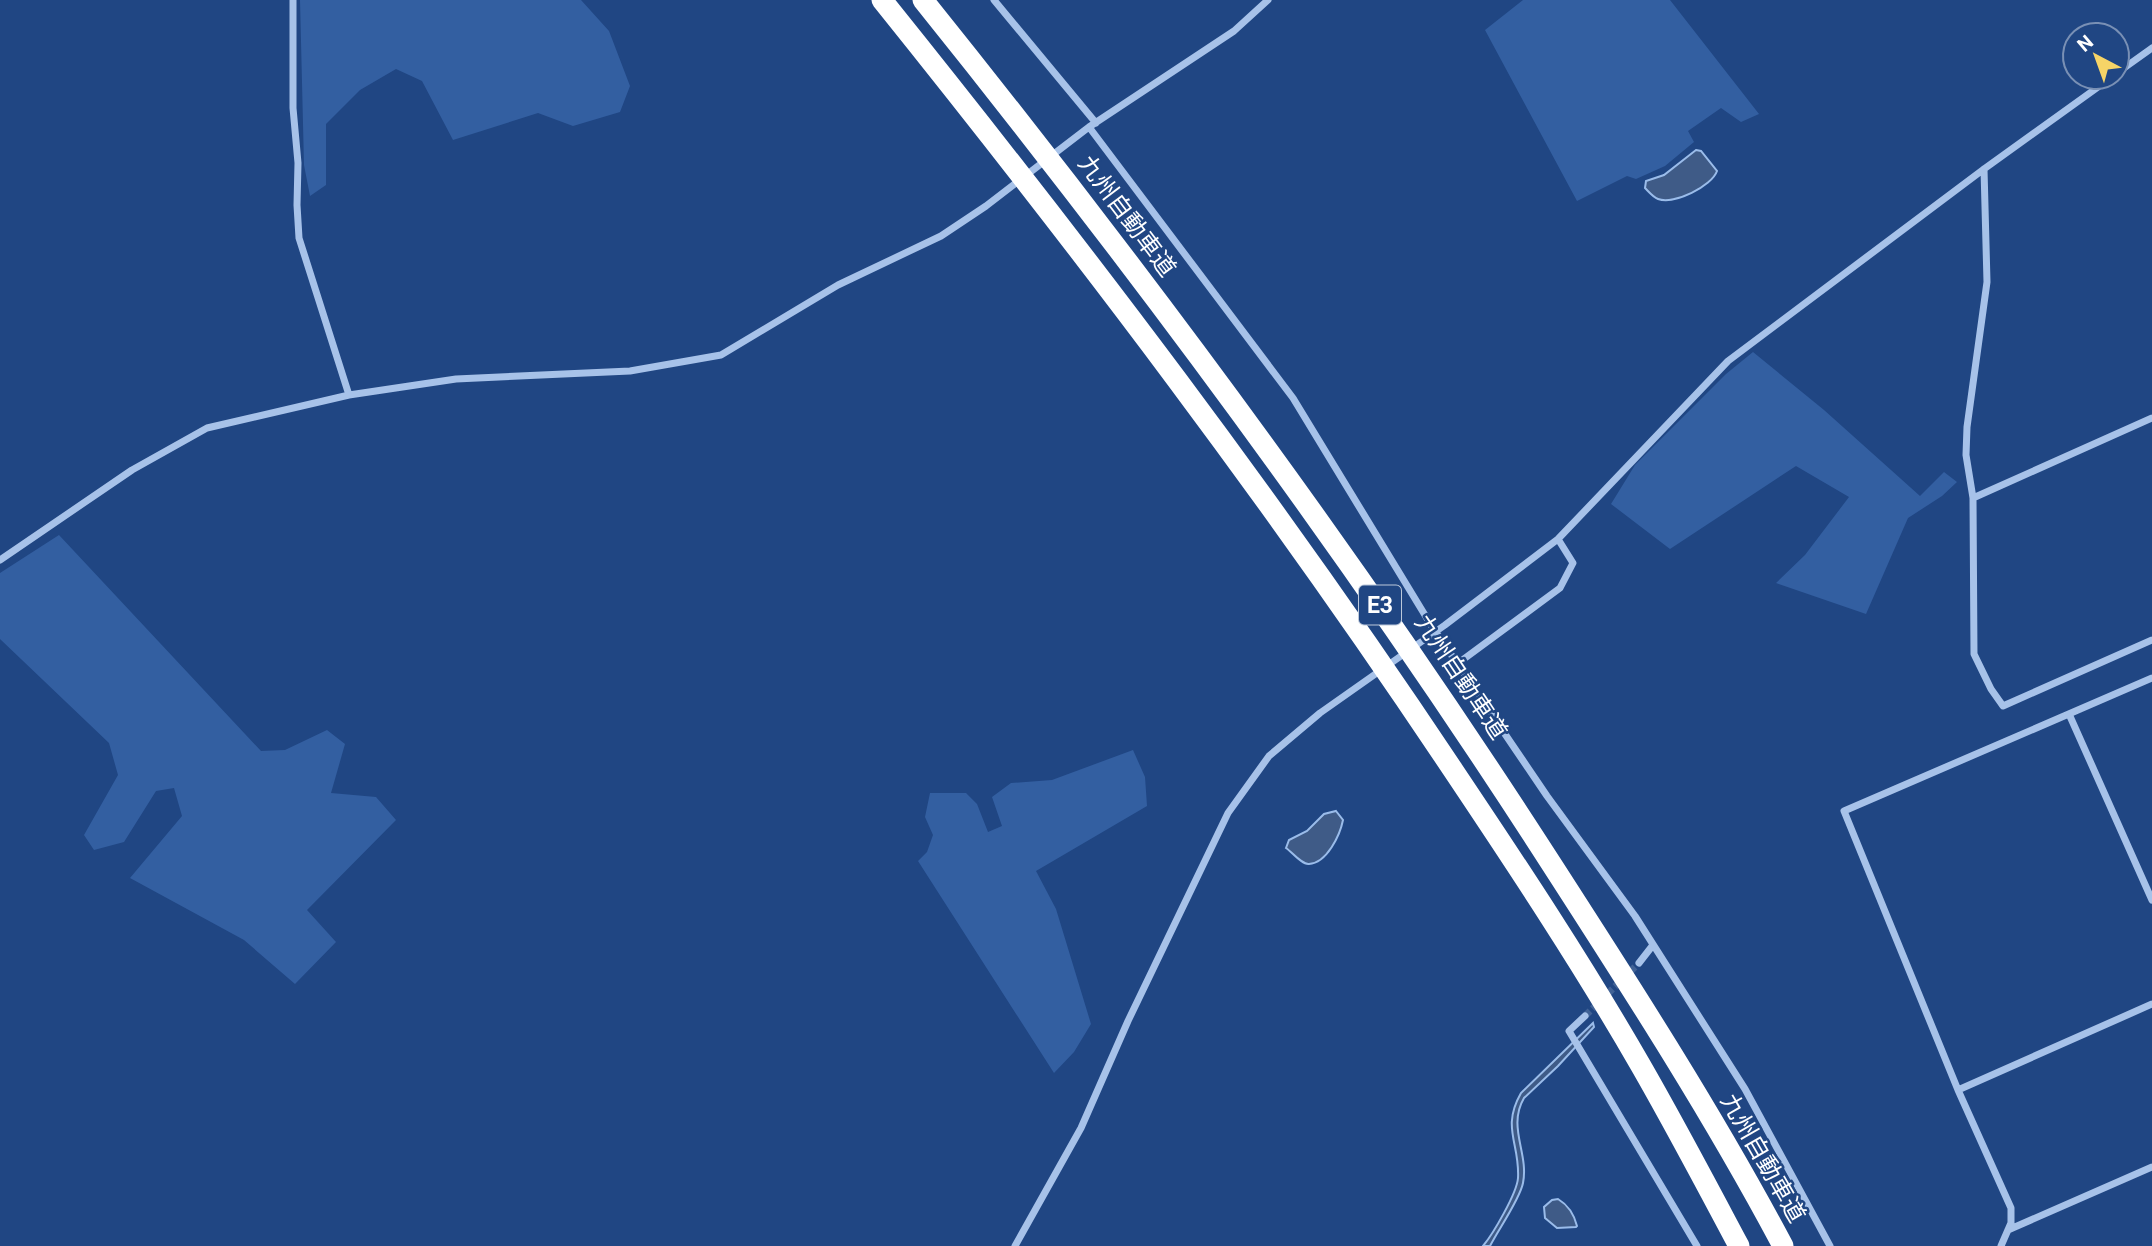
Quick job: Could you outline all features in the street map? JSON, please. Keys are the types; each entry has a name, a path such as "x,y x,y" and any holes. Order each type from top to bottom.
{"highway":[{"name":"E3","path":"882,0 1024,176 1166,363 1384,666 1517,865 1640,1064 1740,1246"},
{"name":"九州自動車道","path":"923,0 1037,141 1228,392 1389,617 1614,960 1745,1175 1783,1246"}],"street":[{"path":"293,0 293,108 298,163 299,238 349,396"},
{"path":"994,0 1093,125 1293,398 1392,564 1457,664 1653,945 1745,1089 1830,1246"},
{"path":"0,560 132,470 207,428 349,396 456,379 630,371 721,355 838,285 942,236 1093,125 1234,31 1268,0"},
{"path":"2131,63 2152,48"},
{"path":"1016,1246 1081,1128 1128,1021 1228,813 1269,756 1320,713 1446,625 1558,539 1728,361 2093,91"},
{"path":"1984,169 1987,282 1966,427 1966,455 1973,498 1974,654 1991,689 2003,706 2152,640"},
{"path":"1973,498 2152,418"},
{"path":"1457,664 1560,588 1573,563 1558,539"},
{"path":"2001,1246 2008,1230 2011,1208 1958,1090 1844,811 2152,678"},
{"path":"2069,713 2152,900"},
{"path":"1639,963 1653,945"},
{"path":"1958,1090 2152,1004"},
{"path":"1585,1016 1569,1031 1697,1246"},
{"path":"2008,1230 2152,1167"}],"shaded area":[{"path":"300,0 581,0 609,31 630,86 620,112 573,126 538,113 453,140 422,81 396,69 360,90 326,124 326,185 310,196 304,165"},
{"path":"1523,0 1670,0 1759,114 1741,122 1721,108 1688,131 1694,142 1665,166 1636,179 1627,176 1577,201 1485,30"},
{"path":"1696,150 1701,151 1717,171 1708,183 1682,197 1665,200 1656,198 1645,188 1646,181 1664,175"},
{"path":"1753,352 1824,410 1920,496 1944,472 1957,482 1942,496 1908,518 1866,614 1776,583 1805,555 1849,497 1796,466 1670,549 1611,504 1635,465 1726,374"},
{"path":"59,535 261,751 285,750 327,730 345,744 331,793 376,797 396,820 307,910 336,942 295,984 244,940 130,878 182,816 174,788 156,791 124,842 94,850 84,835 118,775 109,743 0,639 0,573"},
{"path":"1133,750 1145,777 1147,806 1036,871 1056,909 1091,1024 1074,1052 1054,1073 918,861 927,852 933,835 925,817 930,793 966,793 977,804 988,832 1002,826 992,797 1011,783 1052,780"},
{"path":"1336,811 1343,820 1336,840 1321,859 1306,864 1286,848 1289,840 1307,831 1324,814"},
{"path":"1593,1023 1594,1027 1524,1098 1518,1119 1523,1183 1490,1246 1483,1246 1504,1213 1517,1185 1518,1166 1512,1126 1515,1105 1521,1093"},
{"path":"1558,1199 1570,1210 1576,1227 1557,1228 1545,1218 1544,1207 1552,1200"}],"tunnel":[{"path":"1585,1016 1639,963"}]}
